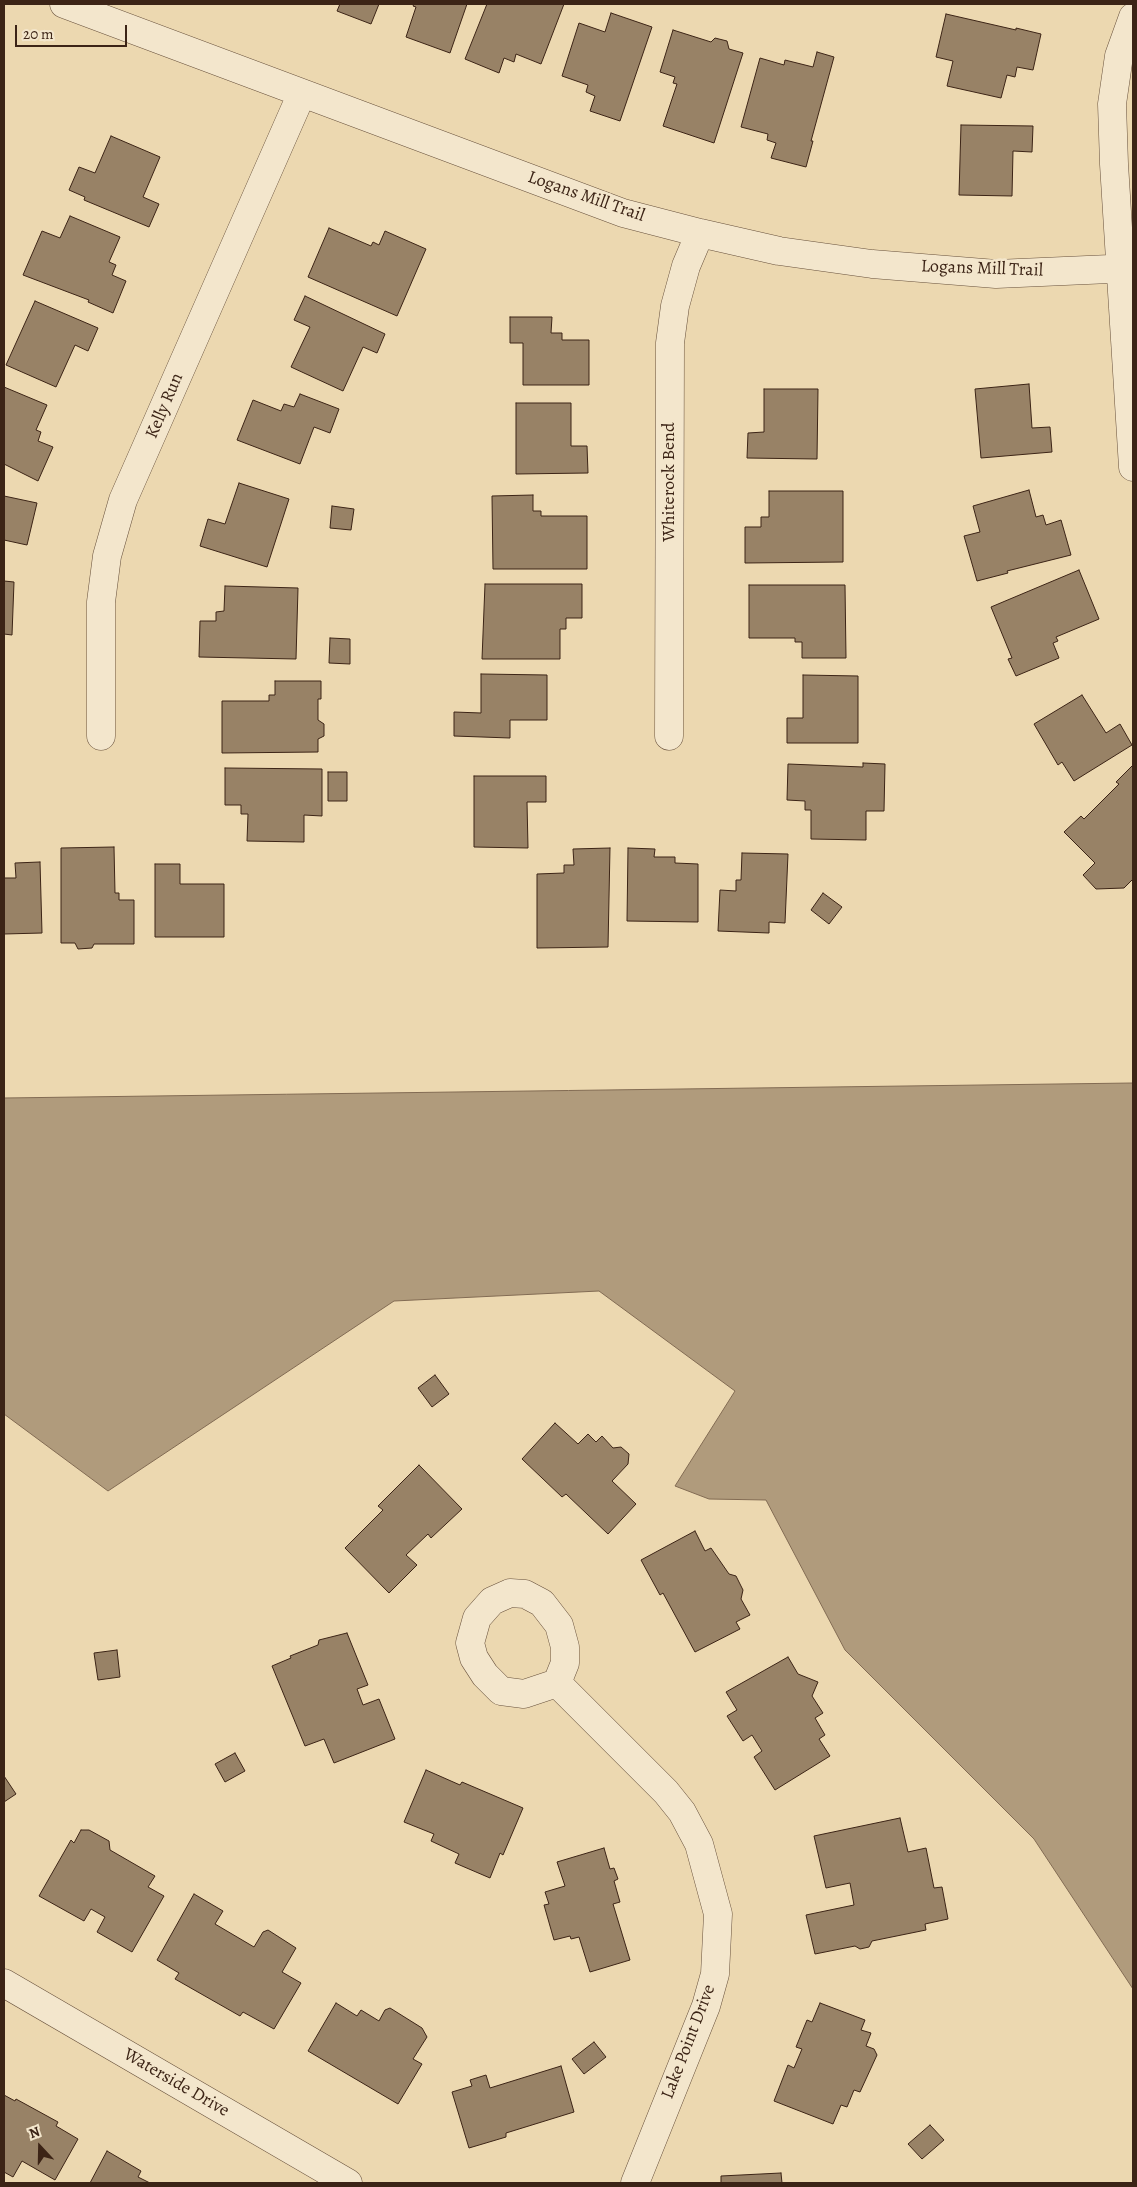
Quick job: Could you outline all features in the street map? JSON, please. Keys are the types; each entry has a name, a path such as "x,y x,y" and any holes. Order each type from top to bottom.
{"street":[{"name":"Logans Mill Trail","path":"64,4 623,213 700,233 779,251 872,264 996,274 1127,269"},
{"path":"1133,17 1119,56 1112,104 1127,269 1133,467"},
{"name":"Kelly Run","path":"101,736 101,602 107,556 123,500 302,93"},
{"name":"Whiterock Bend","path":"669,736 670,343 675,306 686,266 700,233"},
{"name":"Lake Point Drive","path":"557,1683 666,1792 682,1812 699,1844 718,1914 715,1974 706,2006 635,2183"},
{"name":"Waterside Drive","path":"4,1983 348,2183"}],"shaded area":[{"path":"1133,1083 1133,1989 1034,1839 845,1650 766,1500 709,1499 675,1486 735,1391 599,1291 394,1301 108,1491 4,1414 4,1098"}],"building":[{"path":"340,4 379,4 371,24 337,11"},
{"path":"414,4 467,4 450,53 406,37 416,7 413,6"},
{"path":"487,4 564,4 541,64 516,54 514,62 504,58 499,73 465,59"},
{"path":"611,13 652,27 620,121 590,111 595,96 586,92 588,85 562,76 579,23 605,32"},
{"path":"946,14 1041,34 1033,70 1017,67 1015,77 1007,75 1001,98 947,86 953,61 936,57"},
{"path":"673,30 711,42 715,38 727,41 729,49 743,53 714,143 663,126 677,84 673,83 675,77 660,72"},
{"path":"817,52 834,57 811,141 813,141 806,167 771,158 776,143 767,140 768,134 741,127 760,58 784,65 785,60 813,67"},
{"path":"961,125 1033,126 1032,152 1013,151 1012,196 959,195"},
{"path":"111,136 160,157 143,197 159,204 149,227 84,200 85,197 69,190 79,167 95,173"},
{"path":"70,216 120,237 109,262 116,265 112,275 126,281 113,313 88,302 89,300 23,275 42,231 60,238"},
{"path":"329,228 371,246 373,242 379,245 385,231 426,249 397,316 308,277"},
{"path":"305,296 385,334 377,353 363,347 343,391 291,367 310,327 294,320"},
{"path":"35,301 98,328 88,351 75,345 56,387 6,365"},
{"path":"510,317 552,317 551,333 562,333 562,340 589,340 589,385 523,385 523,343 510,343"},
{"path":"1029,384 1032,428 1050,427 1052,452 981,458 975,389"},
{"path":"4,387 47,405 36,430 41,432 38,441 53,447 38,481 4,464"},
{"path":"764,389 818,389 817,459 747,458 748,433 764,432"},
{"path":"300,394 339,409 330,433 314,427 300,464 237,440 253,400 281,411 284,404 294,407"},
{"path":"516,403 571,403 571,446 587,446 588,473 516,474"},
{"path":"239,483 289,499 267,567 200,546 208,519 225,524"},
{"path":"1029,490 1036,517 1043,515 1046,525 1061,520 1071,555 1007,571 1008,573 977,581 964,536 980,532 973,506"},
{"path":"769,491 843,491 843,562 745,563 745,527 761,527 761,517 769,517"},
{"path":"533,495 533,511 541,511 541,516 587,516 587,569 493,569 492,496"},
{"path":"4,496 37,503 27,545 4,540"},
{"path":"332,506 354,509 351,530 330,528"},
{"path":"1079,570 1099,619 1056,637 1058,641 1053,643 1059,658 1016,676 1008,659 1012,658 991,607"},
{"path":"4,581 14,582 12,635 4,634"},
{"path":"485,584 582,584 582,618 566,618 566,629 560,629 560,659 482,659"},
{"path":"749,585 845,585 846,658 802,658 802,642 795,642 795,638 749,638"},
{"path":"225,586 298,588 296,659 199,657 200,621 216,621 216,612 224,611"},
{"path":"330,638 350,639 350,664 329,663"},
{"path":"481,674 547,675 547,720 510,720 510,738 454,736 454,712 481,713"},
{"path":"803,675 858,676 858,743 787,743 787,718 803,718"},
{"path":"275,681 321,681 321,699 318,699 318,720 324,724 324,736 318,739 318,752 222,753 222,701 269,701 269,695 275,695"},
{"path":"1082,695 1106,733 1120,724 1132,745 1074,781 1062,762 1058,765 1034,724"},
{"path":"863,763 885,764 884,811 866,811 866,840 811,839 811,810 805,810 805,801 787,800 788,764 863,767"},
{"path":"1133,765 1133,879 1124,888 1096,889 1083,875 1095,863 1064,832 1081,816 1084,819 1119,784 1116,782"},
{"path":"225,768 322,769 322,816 304,815 304,842 247,841 248,814 241,814 241,805 225,805"},
{"path":"328,772 347,772 347,801 328,801"},
{"path":"474,776 546,776 546,802 527,802 528,848 474,847"},
{"path":"114,847 115,893 119,893 119,900 134,900 134,944 94,944 92,948 78,949 75,943 61,943 61,848"},
{"path":"610,848 608,947 537,948 537,874 564,873 564,865 574,865 573,849"},
{"path":"628,848 655,849 654,857 675,857 675,863 698,864 698,922 627,921"},
{"path":"742,853 788,854 785,923 769,922 769,933 718,931 720,890 736,891 736,880 741,880"},
{"path":"40,862 42,933 4,934 4,878 16,878 15,863"},
{"path":"155,864 180,864 180,884 224,884 224,937 155,937"},
{"path":"823,893 842,907 829,924 811,910"},
{"path":"435,1375 449,1394 432,1407 418,1388"},
{"path":"555,1423 578,1444 588,1434 596,1442 602,1436 613,1448 621,1447 629,1454 628,1464 612,1481 636,1504 608,1534 566,1494 562,1497 522,1459"},
{"path":"419,1465 462,1509 431,1538 428,1534 406,1555 417,1565 389,1593 345,1548 383,1510 378,1506"},
{"path":"695,1531 705,1551 711,1548 729,1574 736,1576 743,1590 741,1599 750,1615 736,1622 740,1629 695,1652 663,1593 660,1595 641,1560"},
{"path":"347,1633 368,1685 357,1689 363,1705 379,1699 395,1739 334,1763 324,1739 305,1746 272,1666 291,1658 290,1656 318,1645 319,1640"},
{"path":"117,1650 120,1677 98,1680 94,1653"},
{"path":"788,1657 798,1674 818,1682 812,1696 823,1713 815,1718 825,1735 819,1739 830,1756 775,1790 754,1757 762,1751 752,1735 743,1741 727,1716 737,1710 726,1692"},
{"path":"235,1753 245,1771 225,1782 215,1764"},
{"path":"426,1770 460,1785 462,1782 523,1808 503,1855 500,1853 490,1878 455,1863 459,1854 431,1841 434,1834 404,1822"},
{"path":"4,1776 16,1794 4,1802"},
{"path":"900,1818 908,1852 926,1848 934,1888 942,1887 948,1919 925,1924 926,1930 872,1941 869,1947 860,1949 855,1946 815,1954 806,1915 854,1905 850,1883 826,1888 814,1836"},
{"path":"81,1830 89,1830 109,1841 110,1850 155,1876 148,1887 164,1896 132,1952 97,1932 105,1917 91,1909 84,1921 39,1896 71,1840 74,1843"},
{"path":"604,1848 610,1869 614,1868 618,1879 614,1881 620,1902 613,1904 630,1960 590,1972 579,1937 571,1939 570,1936 554,1940 544,1905 549,1904 545,1892 565,1886 557,1862"},
{"path":"194,1894 223,1911 215,1924 254,1947 263,1932 268,1930 296,1948 282,1972 301,1983 274,2029 243,2012 240,2016 175,1979 179,1973 157,1960"},
{"path":"336,2003 357,2016 361,2010 379,2021 385,2010 390,2008 422,2028 427,2037 413,2059 422,2064 398,2104 308,2051"},
{"path":"820,2003 865,2020 861,2030 871,2033 866,2046 874,2049 877,2055 860,2092 854,2090 847,2107 841,2105 833,2124 774,2101 788,2065 794,2068 802,2049 796,2047 807,2020 812,2022"},
{"path":"594,2042 606,2057 584,2074 572,2059"},
{"path":"561,2066 574,2112 506,2133 506,2137 469,2148 452,2092 472,2086 470,2080 486,2075 490,2088"},
{"path":"4,2095 15,2101 16,2099 58,2122 56,2126 78,2139 55,2180 22,2161 13,2177 4,2172"},
{"path":"930,2125 944,2140 922,2159 908,2144"},
{"path":"107,2151 141,2171 138,2177 150,2183 90,2183"},
{"path":"781,2173 782,2183 721,2183 721,2176"}]}
